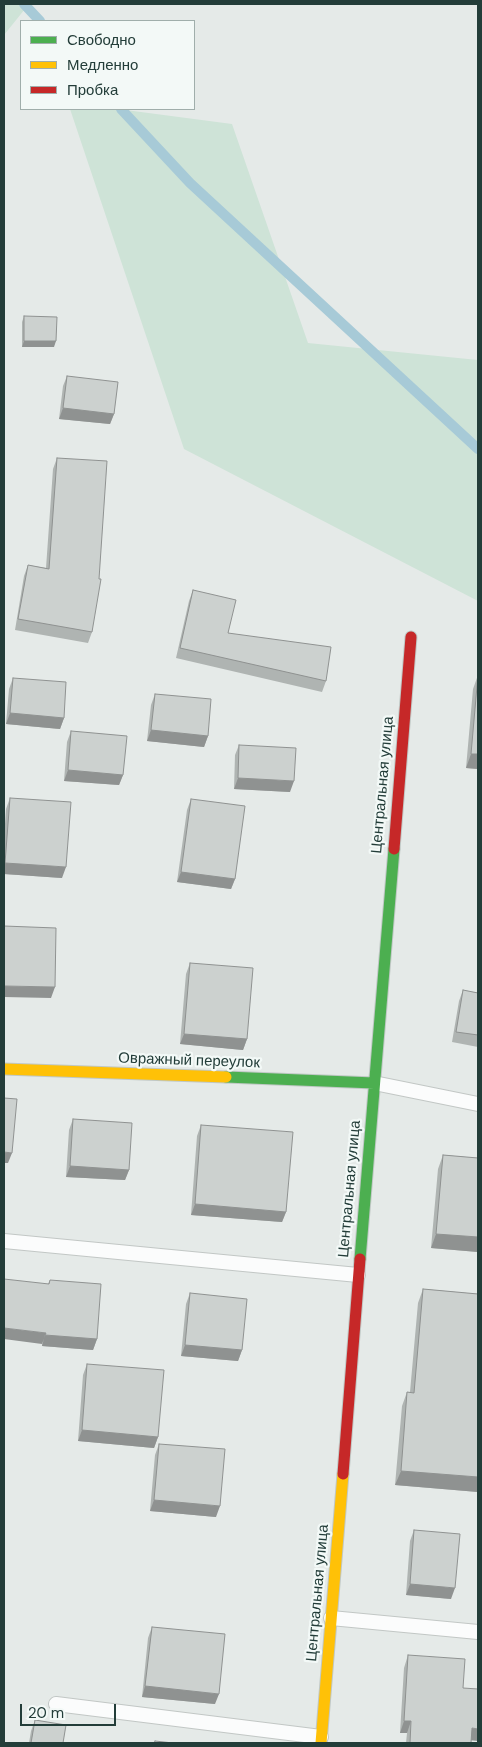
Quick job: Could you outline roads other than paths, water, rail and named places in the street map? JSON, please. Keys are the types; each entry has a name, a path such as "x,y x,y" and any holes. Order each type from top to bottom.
{"street":[{"name":"Центральная улица","path":"321,1740 411,637"},
{"name":"Овражный переулок","path":"4,1069 374,1083"}],"lane":[{"path":"374,1083 478,1104"},
{"path":"4,1241 358,1275"},
{"path":"331,1618 478,1632"},
{"path":"56,1704 321,1740"}],"waterway":[{"path":"24,4 39,20"},
{"path":"122,110 190,183 478,449"}]}
